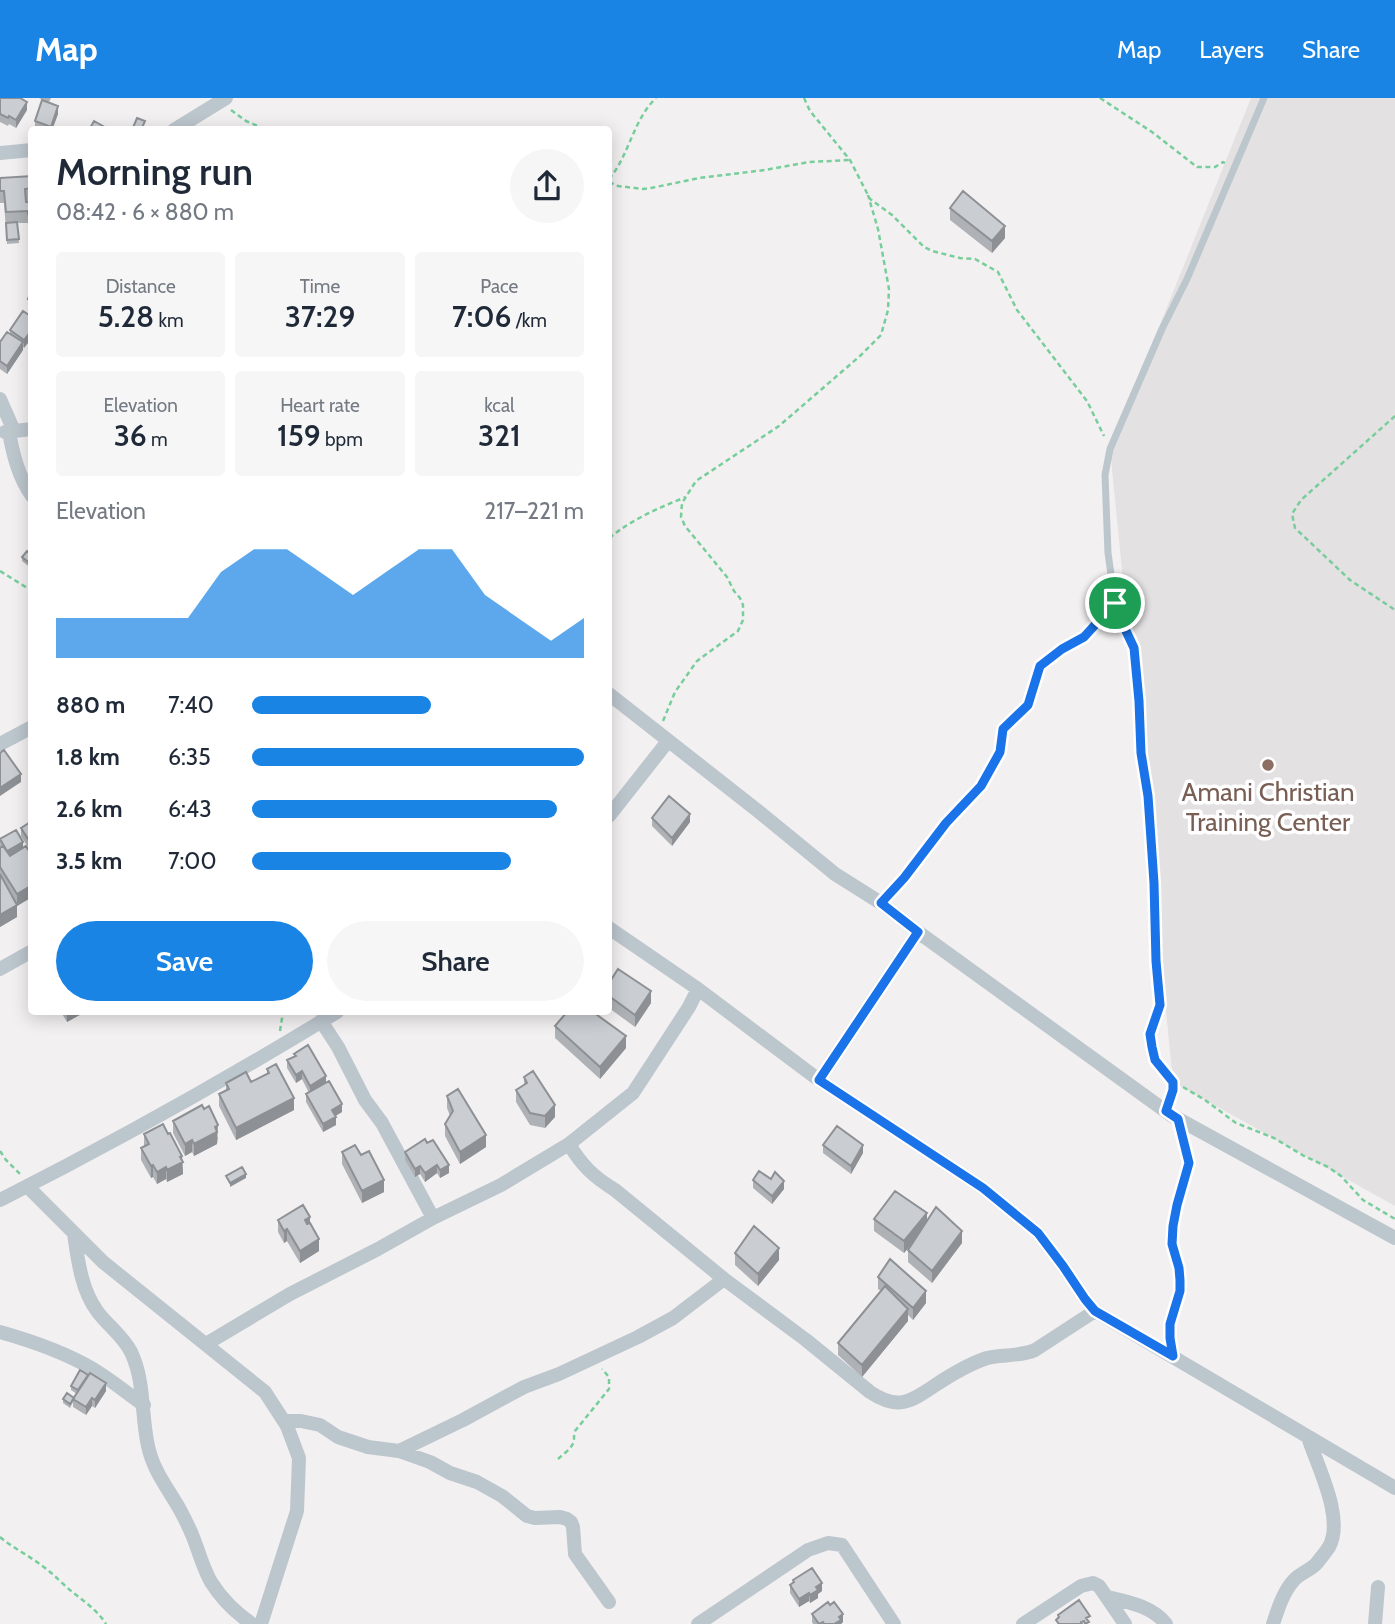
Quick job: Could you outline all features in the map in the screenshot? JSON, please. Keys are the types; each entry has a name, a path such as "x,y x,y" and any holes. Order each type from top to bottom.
{"street":[{"path":"181,126 223,100"},
{"path":"0,153 28,150"},
{"path":"0,399 15,461 28,491"},
{"path":"8,432 28,430"},
{"path":"612,696 835,874 881,903 1172,1115 1395,1238"},
{"path":"0,744 28,729"},
{"path":"612,812 663,737"},
{"path":"612,930 698,989 819,1080 983,1188 1038,1233 1095,1311 1395,1488"},
{"path":"819,1080 918,932"},
{"path":"0,969 28,953"},
{"path":"206,1343 290,1294 501,1185 569,1144 634,1093 698,989"},
{"path":"0,1200 104,1147 332,1015"},
{"path":"321,1021 338,1047 365,1100 382,1124 433,1218"},
{"path":"569,1144 585,1167 596,1177 880,1399 890,1402 916,1399 952,1375 985,1359 1035,1350 1095,1311"},
{"path":"29,1185 103,1262 265,1392 284,1421 299,1458 297,1511 261,1624"},
{"path":"74,1234 86,1292 96,1309 131,1351 139,1375 147,1443 152,1462 193,1536 211,1582 236,1613 251,1624"},
{"path":"399,1451 524,1387 559,1374 638,1337 673,1318 724,1279"},
{"path":"0,1332 70,1356 112,1381 144,1405"},
{"path":"284,1421 320,1425 338,1437 368,1447 399,1451 477,1482 502,1496 527,1516 560,1517 571,1522 575,1554 609,1602"},
{"path":"1273,1624 1281,1600 1293,1581 1310,1570 1330,1546 1332,1513 1329,1495 1308,1437"},
{"path":"698,1624 808,1550 828,1543 842,1545 894,1624"},
{"path":"1023,1624 1081,1586 1095,1584 1125,1624"},
{"path":"1375,1624 1378,1587"},
{"path":"1107,1597 1139,1605 1153,1612 1166,1624"}],"lane":[{"path":"1172,1115 1173,1082 1155,1060 1150,1034 1160,1005 1148,796 1141,753 1134,648 1115,603 1108,553 1105,474 1110,449 1162,329 1187,279 1264,98"}],"path":[{"path":"612,176 648,106 656,98"},
{"path":"804,98 810,111 850,160 870,199 892,215 924,247 960,258 975,259 998,272 1017,310 1087,401 1110,449"},
{"path":"1100,98 1152,132 1197,167 1215,167 1223,162 1233,170"},
{"path":"223,100 246,121 258,126"},
{"path":"612,183 643,189 809,162 850,160"},
{"path":"663,737 675,692 697,661 738,631 743,620 740,598 727,577 685,526 681,517 682,503 696,481 779,426 881,335 888,310 889,289 878,229 868,195"},
{"path":"1395,416 1301,500 1292,514 1295,528 1350,580 1395,610"},
{"path":"612,536 651,511 686,497"},
{"path":"0,571 28,589"},
{"path":"881,903 946,823 981,786 1000,752 1003,729 1028,705 1040,666 1084,637 1115,603"},
{"path":"1173,1082 1205,1100 1236,1123 1274,1138 1328,1167 1341,1176 1363,1200 1395,1219"},
{"path":"1172,1115 1189,1163 1173,1226 1172,1244 1179,1268 1180,1291 1170,1324 1173,1356"},
{"path":"0,1151 29,1185"},
{"path":"558,1459 574,1444 575,1431 609,1389 609,1377 594,1358"},
{"path":"0,1537 54,1574 89,1604 106,1624"}],"shaded area":[{"name":"Amani Christian Training Center","path":"1251,98 1395,98 1395,1206 1173,1082 1110,449"}],"building":[{"path":"0,98 20,98 27,102 16,120 0,114"},
{"path":"42,100 58,106 51,126 35,121"},
{"path":"137,118 145,121 143,126 134,126"},
{"path":"28,176 28,189 25,189 28,211 6,212 4,191 0,191 0,178"},
{"path":"963,191 1005,226 992,241 950,208"},
{"path":"17,222 19,239 7,240 6,223"},
{"path":"23,311 28,314 28,335 24,340 10,330"},
{"path":"7,332 23,342 7,366 0,361 0,342"},
{"path":"27,551 28,552 28,562 22,557"},
{"path":"4,750 21,774 0,788 0,753"},
{"path":"669,796 690,814 672,838 652,818"},
{"path":"28,824 28,839 21,828"},
{"path":"16,830 23,842 7,851 0,839"},
{"path":"3,846 10,856 26,846 28,849 28,887 17,894 0,867 0,848"},
{"path":"0,874 17,905 0,915"},
{"path":"618,969 651,991 635,1015 612,998 612,978"},
{"path":"564,1015 597,1015 626,1036 600,1067 555,1026"},
{"path":"308,1045 326,1076 310,1086 302,1071 296,1075 287,1060"},
{"path":"276,1064 294,1098 236,1128 219,1094 229,1089 226,1083 246,1072 251,1082 269,1073 267,1069"},
{"path":"533,1071 555,1105 545,1116 530,1113 516,1090 527,1083 524,1077"},
{"path":"329,1081 342,1104 332,1110 336,1117 323,1124 306,1094"},
{"path":"458,1089 486,1135 460,1152 445,1124 453,1111 447,1096"},
{"path":"202,1105 204,1109 209,1106 218,1125 215,1127 217,1132 194,1144 192,1140 185,1144 173,1121"},
{"path":"163,1124 183,1162 157,1172 141,1148 149,1144 144,1134"},
{"path":"837,1126 863,1145 851,1166 823,1145"},
{"path":"425,1139 427,1143 433,1140 449,1165 440,1170 437,1165 425,1173 420,1166 415,1169 405,1152"},
{"path":"355,1145 361,1155 369,1151 384,1180 362,1191 342,1152"},
{"path":"242,1167 246,1174 230,1183 226,1176"},
{"path":"759,1171 771,1179 775,1172 784,1181 772,1196 753,1180"},
{"path":"895,1191 927,1213 904,1241 874,1219"},
{"path":"303,1205 310,1217 305,1220 307,1224 310,1223 319,1239 300,1251 287,1229 284,1231 278,1220"},
{"path":"936,1207 962,1231 932,1271 908,1250"},
{"path":"754,1226 779,1248 758,1274 735,1253"},
{"path":"890,1259 926,1291 913,1308 878,1277"},
{"path":"885,1286 908,1309 862,1365 838,1343"},
{"path":"80,1370 88,1375 78,1390 71,1386"},
{"path":"90,1373 106,1383 95,1400 92,1398 86,1407 73,1399"},
{"path":"67,1393 74,1398 70,1404 63,1399"},
{"path":"812,1568 822,1583 816,1587 818,1590 799,1599 790,1585 793,1580"},
{"path":"1079,1600 1090,1616 1086,1618 1089,1622 1059,1624 1056,1620 1058,1615"},
{"path":"828,1602 830,1605 834,1602 843,1614 839,1617 841,1620 834,1624 819,1624 812,1614"}],"place":[{"name":"Amani Christian Training Center","path":"1268,765"}],"route":[{"path":"1115,603 1134,648 1141,753 1148,796 1160,1005 1150,1034 1155,1060 1173,1082 1166,1111 1178,1119 1189,1157 1188,1171 1173,1226 1172,1244 1180,1280 1180,1291 1170,1324 1173,1356 1095,1311 1038,1233 983,1188 819,1080 918,932 881,903 946,823 981,786 1000,752 1003,729 1028,705 1037,671 1043,662 1084,637 1115,603"}]}
